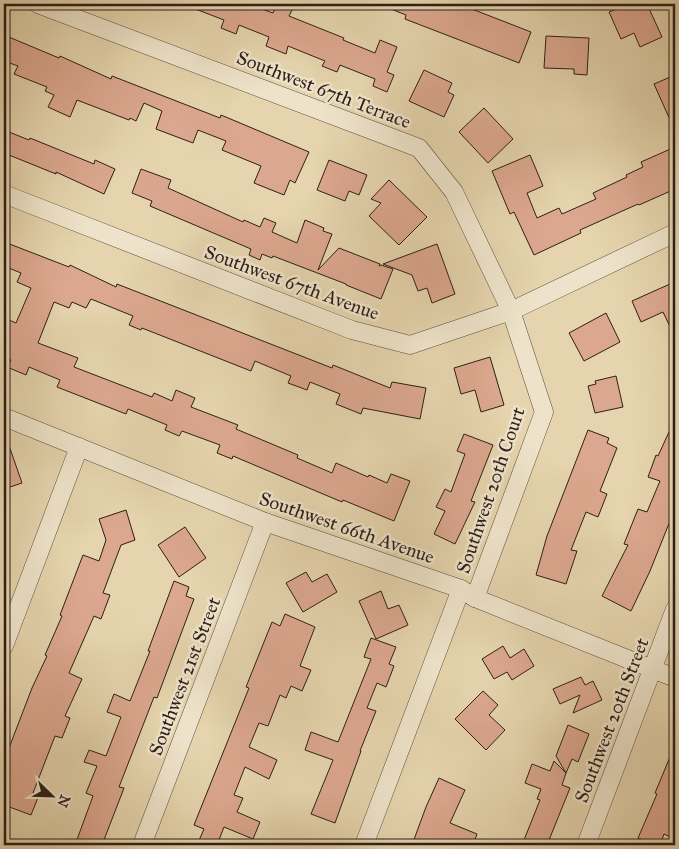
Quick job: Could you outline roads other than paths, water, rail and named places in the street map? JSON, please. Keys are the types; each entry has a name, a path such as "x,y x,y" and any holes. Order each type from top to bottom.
{"street":[{"name":"Southwest 67th Terrace","path":"38,4 419,148 454,192 511,310"},
{"name":"Southwest 67th Avenue","path":"4,194 352,330 410,345 511,310 675,233"},
{"name":"Southwest 20th Court","path":"364,845 544,412 511,310"},
{"name":"Southwest 66th Avenue","path":"4,417 265,522 468,594 675,678"},
{"path":"4,646 79,447"},
{"name":"Southwest 21st Street","path":"142,845 265,522"},
{"name":"Southwest 20th Street","path":"586,845 675,609"}]}
